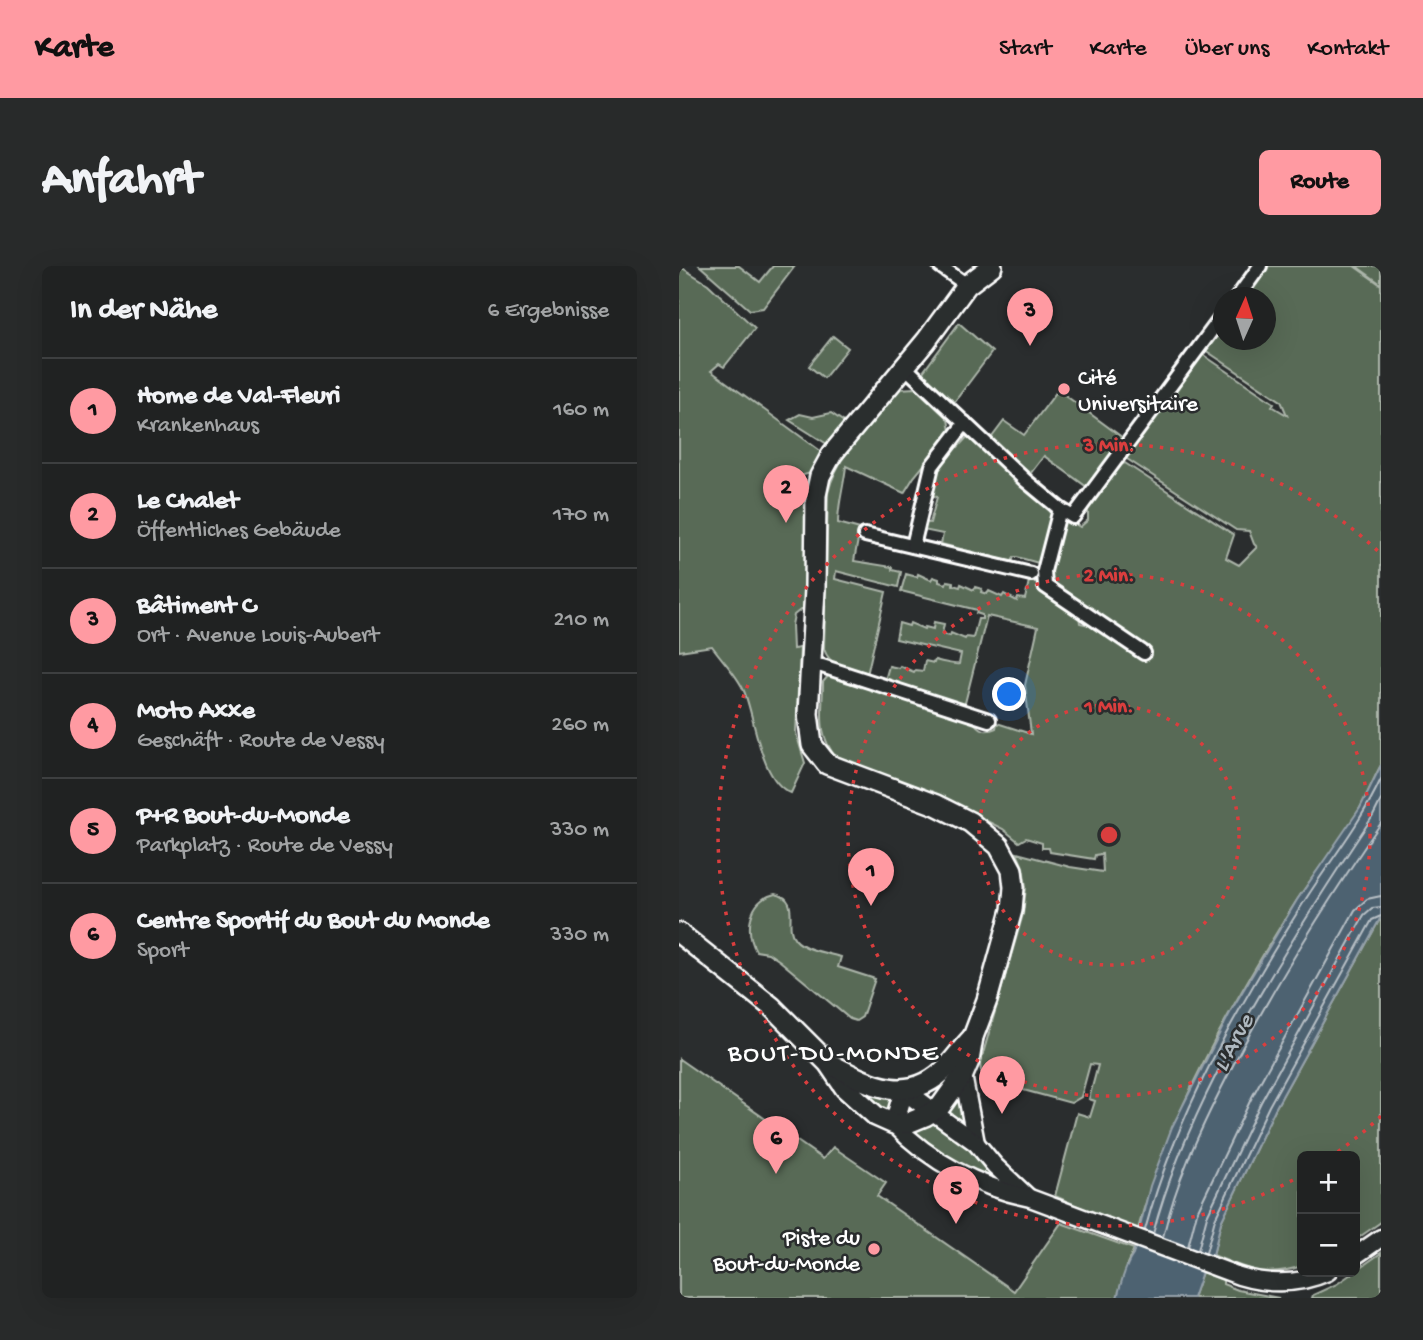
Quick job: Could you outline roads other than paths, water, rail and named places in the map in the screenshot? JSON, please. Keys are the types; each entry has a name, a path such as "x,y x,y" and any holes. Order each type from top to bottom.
{"main road":[{"path":"679,933 762,998 828,1063 845,1088 876,1116 894,1124 908,1123 933,1112 940,1107 963,1076 1013,910 1014,879 1006,857 991,837 963,818 936,805 827,764 812,745 808,715 815,589 816,495 820,477 832,454 905,367 969,276 992,266"},
{"path":"904,1090 933,1078 947,1067 973,1037"},
{"path":"828,1063 870,1084 904,1090 933,1112"},
{"path":"894,1124 904,1090"}],"street":[{"path":"940,266 969,276"},
{"path":"1245,287 1260,266"},
{"path":"905,367 1060,509 1073,517 1213,329"},
{"path":"913,546 932,466 965,423"},
{"path":"1060,509 1044,571 1045,586 1144,653"},
{"path":"865,534 1031,574"},
{"path":"811,665 823,666 989,720"},
{"path":"963,1076 976,1143"},
{"path":"933,1112 976,1143 995,1166 1030,1198"},
{"path":"894,1124 912,1143 956,1170 1007,1193 1030,1198 1239,1276 1282,1283 1317,1277"},
{"path":"1360,1253 1381,1238"}],"water":[{"name":"L'Arve","path":"1381,765 1381,917 1275,1109 1221,1222 1213,1255 1202,1272 1193,1298 1117,1298 1133,1255 1150,1186 1172,1127 1232,1009 1297,900 1360,808"}],"place":[{"name":"Bâtiment C","path":"1030,346"},
{"name":"Cité Universitaire","path":"1064,389"},
{"name":"Le Chalet","path":"786,523"},
{"name":"Home de Val-Fleuri","path":"871,906"},
{"name":"Moto Axxe","path":"1002,1114"},
{"name":"Centre Sportif du Bout du Monde","path":"776,1174"},
{"name":"P+R Bout-du-Monde","path":"956,1224"},
{"name":"Piste du Bout-du-Monde","path":"874,1249"}],"district":[{"name":"BOUT-DU-MONDE","path":"834,1051"}]}
